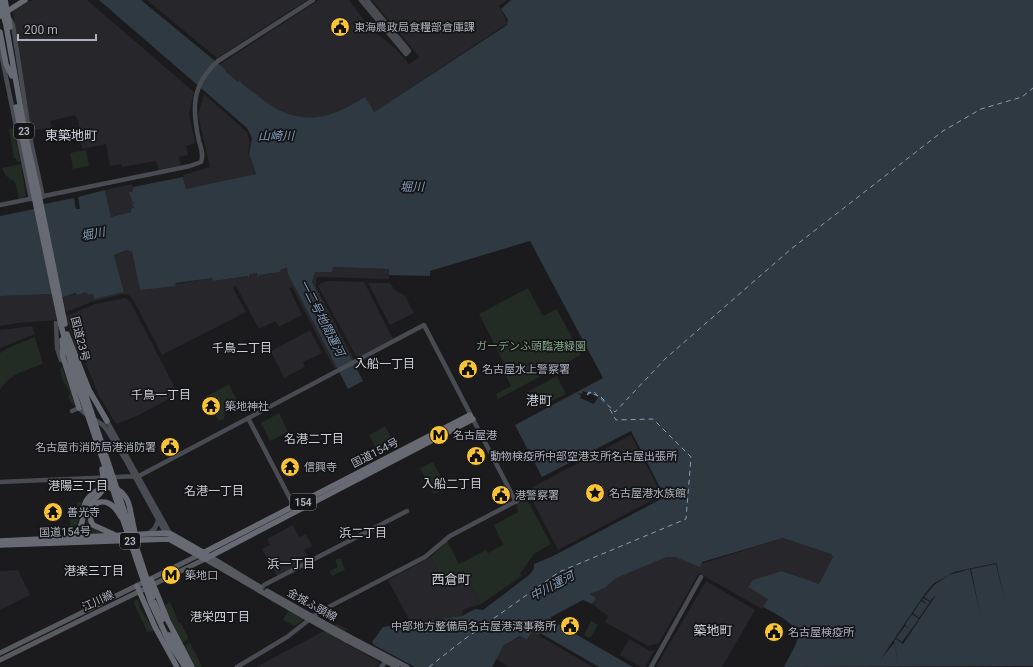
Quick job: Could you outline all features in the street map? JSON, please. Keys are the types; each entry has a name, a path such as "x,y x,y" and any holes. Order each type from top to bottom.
{"highway":[{"path":"0,12 18,0"},
{"path":"0,16 25,0"},
{"path":"4,1 9,17 15,64 13,74"},
{"name":"国道23号","path":"4,1 22,140 60,324 65,334 73,372 164,625 188,667"},
{"name":"国道23号","path":"0,12 13,74"},
{"path":"0,32 6,64 13,74"},
{"name":"23","path":"65,334 61,343 63,357 79,408"},
{"name":"23","path":"65,334 93,399 107,421"},
{"name":"国道23号","path":"88,411 98,448 151,603 171,646 185,667"},
{"name":"国道154号","path":"204,556 294,506 472,417"},
{"name":"国道154号","path":"204,556 472,417"},
{"name":"23","path":"75,536 84,526 86,512 104,489 104,478 98,448"},
{"name":"23","path":"75,536 85,504 92,494 100,489 109,488 120,490 126,498 130,509 139,557"},
{"name":"23","path":"118,536 104,532 92,525 90,516 93,507 101,502 108,503 114,507 122,518"},
{"name":"国道154号","path":"0,541 75,536 148,534 169,536 204,556"},
{"name":"国道154号","path":"0,545 169,536"},
{"path":"151,579 168,621 192,667"},
{"path":"137,586 155,626 177,667"}],"main road":[{"name":"江川線","path":"0,653 151,579 204,556"},
{"name":"江川線","path":"0,660 154,585 204,556"},
{"name":"金城ふ頭線","path":"204,556 305,614"},
{"name":"金城ふ頭線","path":"204,556 347,638 387,660 402,666"}],"street":[{"path":"0,205 190,166 200,162 202,153 194,115 194,106 198,88 206,73 218,61 313,0"},
{"path":"361,0 406,54 409,51 367,0"},
{"path":"9,17 13,25 30,137 43,197"},
{"path":"0,48 31,199"},
{"path":"60,324 57,348 61,360"},
{"path":"0,482 137,477 424,325 516,502"},
{"path":"72,411 79,408 103,425 137,477 158,521 169,536"},
{"path":"248,418 294,506"},
{"path":"107,421 169,536"},
{"path":"237,667 287,637 319,612 425,557 450,536 526,496"},
{"path":"262,588 407,511"},
{"path":"148,534 155,528 158,521"},
{"path":"651,667 701,577"},
{"path":"381,667 387,660"}],"shaded area":[{"path":"33,0 87,0 194,92 189,114 195,143 186,146 188,155 179,157 181,165 159,170 156,161 122,167 121,164 110,166 106,144 82,149 78,121 75,115 50,121 52,128 31,130 13,12 24,3"},
{"path":"147,0 307,0 217,58"},
{"path":"319,0 349,0 370,28 397,50 409,64 419,57 372,0 507,0 499,6 508,23 374,112 348,107 326,117 301,118 268,105 239,81 238,82 234,79 219,65"},
{"path":"204,94 247,132 250,143 248,153 256,174 186,190 183,175 210,167 198,115"},
{"path":"132,184 133,187 130,197 132,201 135,201 132,205 134,205 132,206 134,209 131,209 131,212 111,217 105,190"},
{"path":"127,250 132,252 140,290 212,278 213,281 248,276 249,279 248,274 258,273 259,278 259,275 279,272 280,270 288,268 288,274 337,368 334,368 292,287 289,288 302,315 279,327 275,321 259,329 236,286 233,288 246,312 162,355 134,301 129,295 124,294 94,301 66,312 63,298 71,295 85,291 89,295 93,294 94,298 124,292 114,255"},
{"path":"333,267 389,269 389,279 318,277 316,279 316,287 354,359 352,360 312,282 315,271"},
{"path":"328,281 364,282 393,339 357,358 318,286 321,283"},
{"path":"368,283 390,283 394,289 405,296 414,313 390,325"},
{"path":"52,294 57,320 0,326 0,296"},
{"path":"126,298 131,303 178,394 139,415 116,424 98,394 81,351 77,352 66,316 95,304"},
{"path":"32,326 35,334 0,348 0,330"},
{"path":"310,330 322,353 303,362 305,367 284,378 271,351"},
{"name":"名古屋港水族館","path":"631,435 662,495 558,550 527,490"},
{"path":"293,525 299,537 306,534 312,546 304,550 309,559 277,576 262,549 270,545 267,539"},
{"path":"783,538 831,554 833,557 819,585 783,571 748,587 768,599 762,609 699,573 659,643 648,646 605,622 608,616 592,604 595,598 590,594 605,588 617,577 667,557 672,556 704,563"},
{"path":"431,557 441,577 463,570 481,604 463,610 462,616 411,623 388,580"},
{"path":"18,570 30,595 0,610 0,571"},
{"path":"706,581 755,610 722,667 656,667"},
{"path":"337,624 348,629 335,637 379,662 378,666 256,667"},
{"path":"532,631 593,667 509,667 496,659 504,645"},
{"path":"629,639 650,651 655,650 645,667 641,667 620,655"}],"green space":[{"path":"13,128 20,159 20,161 17,162 16,158 14,158 9,129"},
{"path":"86,150 89,166 73,169 70,153"},
{"path":"21,164 26,196 19,199 15,182 6,176 2,168"},
{"name":"ガーデンふ頭臨港緑園","path":"528,288 543,316 557,309 581,355 498,399 496,394 511,386 500,365 504,363 479,314"},
{"path":"35,337 43,364 13,376 0,390 0,353 10,347"},
{"path":"62,366 75,405 74,406 68,398 70,393 63,381 60,370"},
{"path":"557,376 566,394 538,408 529,391"},
{"path":"229,384 240,407 235,409 232,405 226,408 224,419 219,421 212,412 207,415 202,405 208,402 205,397"},
{"path":"279,413 288,432 270,441 261,423"},
{"path":"385,426 395,445 379,454 369,435"},
{"path":"433,462 447,488 434,494 420,468"},
{"path":"527,499 551,544 534,554 520,574 522,576 481,604 463,570 441,577 431,557 447,541 459,564 486,550 488,553 503,545 494,525 518,512 517,504"},
{"path":"77,502 82,502 78,522 74,529 70,532 70,519 76,517"},
{"path":"88,516 92,527 110,535 79,536 85,529"},
{"path":"341,559 345,570 332,576 329,571 338,567 335,560"},
{"path":"139,599 140,608 154,630 148,633 134,604 134,601"},
{"path":"170,602 179,623 181,623 188,637 187,640 182,643 166,610 165,605"},
{"path":"288,611 304,620 294,626 283,620"},
{"path":"591,621 598,625 590,638 584,635"},
{"path":"330,635 334,637 300,653"},
{"path":"189,643 202,667 196,667 183,646"}],"water":[{"path":"99,0 141,0 226,70 225,71 238,82 239,80 272,106 285,113 298,117 311,118 337,112 365,97 374,112 507,25 508,20 501,9 511,0 1033,0 1033,666 784,667 796,643 798,636 797,632 790,623 763,607 768,599 748,587 753,580 782,571 819,584 833,557 831,554 783,538 702,562 700,567 675,557 667,557 616,578 605,588 590,594 596,598 592,604 583,600 551,617 551,620 633,667 599,667 540,633 538,635 532,631 527,640 520,636 504,645 492,667 415,667 374,645 372,642 383,627 462,616 475,609 483,610 529,575 534,569 534,564 553,556 665,497 631,431 542,477 515,425 603,378 530,241 430,271 430,276 389,275 389,269 333,267 332,272 315,272 312,282 363,381 348,389 288,274 287,268 280,270 280,272 259,275 258,278 257,273 249,274 249,279 248,276 213,281 212,278 176,283 175,286 140,290 132,252 127,250 114,255 124,292 94,299 93,294 89,295 85,292 78,295 75,293 56,298 53,298 52,294 0,296 0,216 44,207 44,204 74,198 76,209 80,209 78,197 105,190 111,217 131,212 131,209 134,207 132,205 134,205 131,204 135,203 131,202 135,201 132,201 129,192 132,192 133,187 183,177 186,189 256,174 249,154 252,138 247,128"}],"pier":[{"path":"583,391 598,397 594,404 580,398 581,395 576,393 582,394"},
{"path":"996,561 1005,602 996,564 971,569 981,618 970,569 949,575 934,585 924,597 930,601 936,595 903,644 896,639 894,641 899,667 894,643 880,660 924,595 933,584 954,572 996,563","holes":["923,598 930,602 919,618 913,613 921,601 927,604 922,600","912,614 919,619 902,642 896,638 905,626 910,629 905,625"]}],"ferry route":[{"path":"587,395 593,391 615,412 666,358 791,249 943,131 981,109 1022,97 1033,88"},
{"path":"587,395 589,392 598,396"},
{"path":"601,397 607,403"},
{"path":"429,667 462,641 559,572 686,519 691,457 653,419 616,420 608,406"}],"place":[{"name":"東海農政局食糧部倉庫課","path":"340,27"},
{"name":"名古屋水上警察署","path":"468,369"},
{"name":"築地神社","path":"211,406"},
{"name":"名古屋港","path":"439,435"},
{"name":"名古屋市消防局港消防署","path":"170,447"},
{"name":"動物検疫所中部空港支所名古屋出張所","path":"476,456"},
{"name":"信興寺","path":"290,467"},
{"name":"名古屋港水族館","path":"595,493"},
{"name":"港警察署","path":"501,495"},
{"name":"善光寺","path":"53,512"},
{"name":"築地口","path":"171,575"},
{"name":"中部地方整備局名古屋港湾事務所","path":"570,626"},
{"name":"名古屋検疫所","path":"774,632"}],"district":[{"name":"東築地町","path":"71,135"},
{"name":"千鳥二丁目","path":"242,348"},
{"name":"入船一丁目","path":"385,364"},
{"name":"千鳥一丁目","path":"161,395"},
{"name":"港町","path":"539,400"},
{"name":"名港二丁目","path":"314,439"},
{"name":"入船二丁目","path":"452,484"},
{"name":"港陽三丁目","path":"78,486"},
{"name":"名港一丁目","path":"214,491"},
{"name":"浜二丁目","path":"363,533"},
{"name":"浜一丁目","path":"291,564"},
{"name":"港楽三丁目","path":"94,571"},
{"name":"西倉町","path":"451,579"},
{"name":"港栄四丁目","path":"220,617"},
{"name":"築地町","path":"713,630"}],"water label":[{"name":"山崎川","path":"276,136"},
{"name":"堀川","path":"412,187"},
{"name":"堀川","path":"93,234"},
{"name":"一二号地間運河","path":"322,318"},
{"name":"中川運河","path":"552,586"}]}
